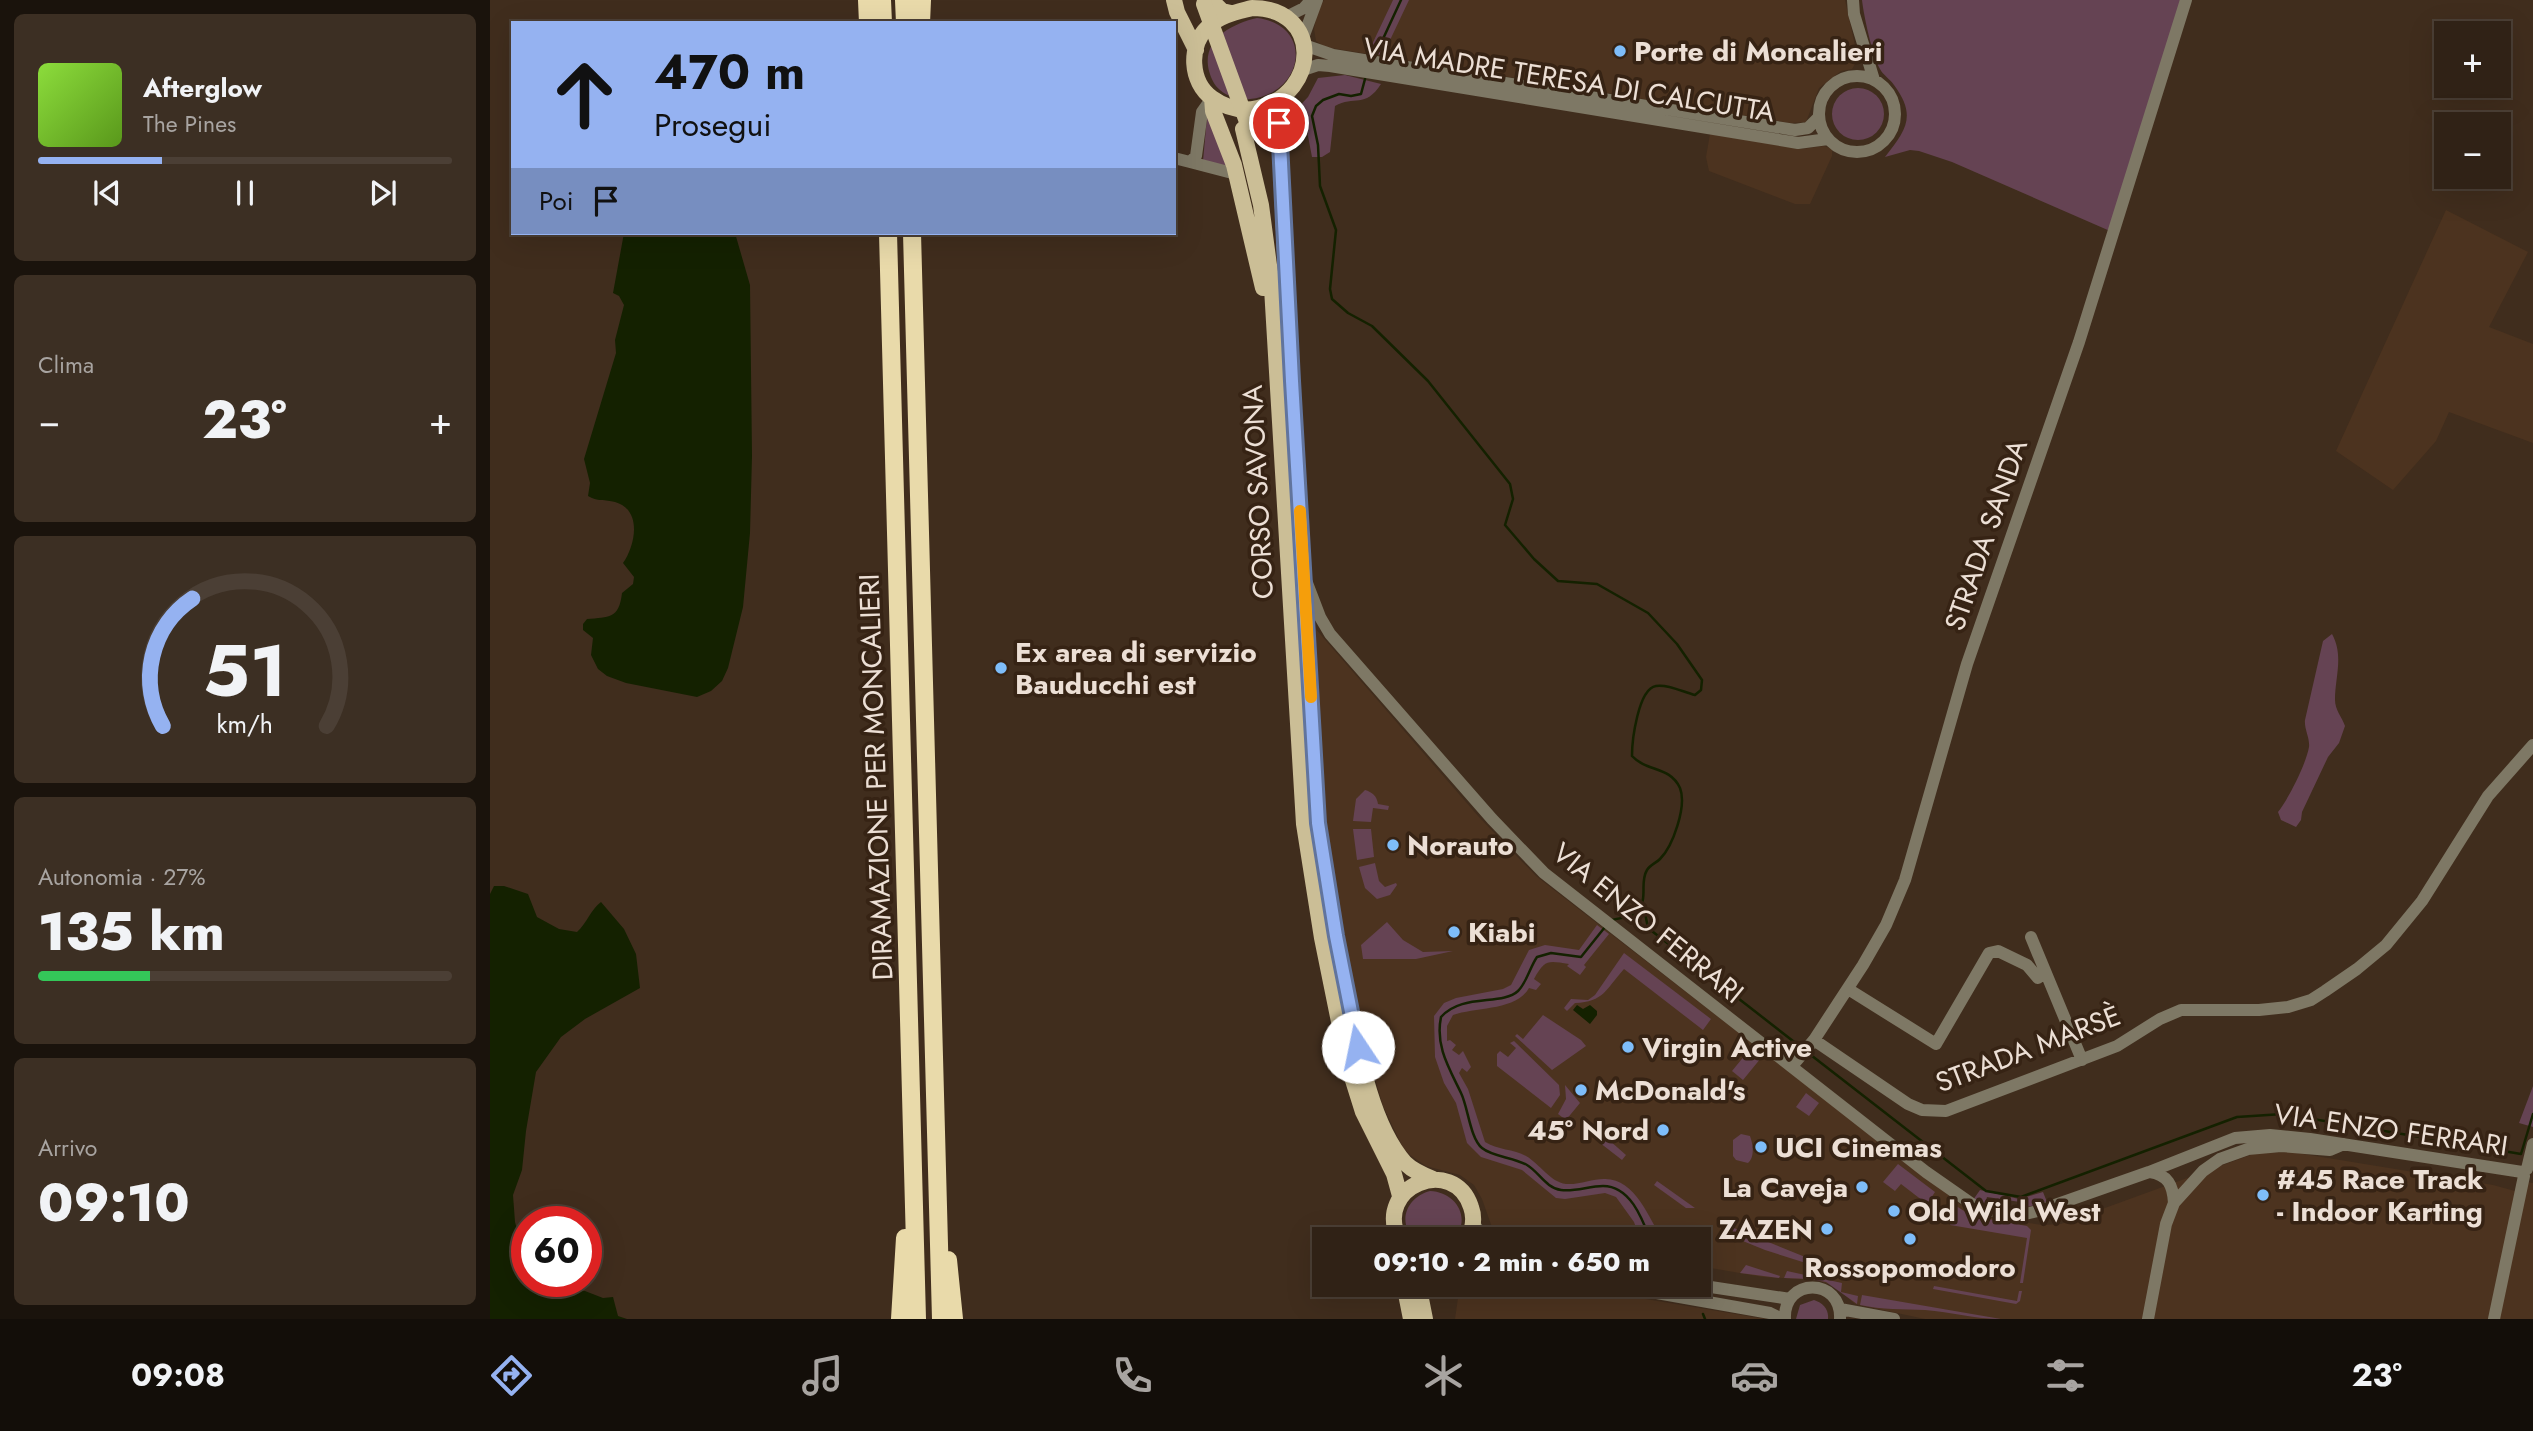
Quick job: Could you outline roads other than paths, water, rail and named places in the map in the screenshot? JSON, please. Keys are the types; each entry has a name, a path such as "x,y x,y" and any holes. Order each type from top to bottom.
{"highway":[{"path":"867,0 868,21"},
{"path":"882,0 883,21"},
{"path":"904,0 905,21"},
{"path":"921,21 922,0"},
{"name":"DIRAMAZIONE PER MONCALIERI","path":"888,235 917,1319"},
{"name":"DIRAMAZIONE PER MONCALIERI","path":"912,235 941,1319"},
{"path":"900,1319 903,1256 913,1193"},
{"path":"937,1223 950,1265 954,1319"}],"main road":[{"path":"1174,0 1196,50"},
{"path":"1202,2 1231,13"},
{"name":"CORSO SAVONA","path":"1202,2 1247,130 1264,188 1305,579 1318,823 1334,925 1360,1057 1374,1103 1405,1163 1416,1172 1454,1185 1463,1192 1473,1212 1471,1227"},
{"path":"1253,4 1280,10 1296,26 1304,42 1306,58 1303,69 1291,90 1269,106 1240,110 1225,107 1200,86 1194,59 1196,50 1208,27 1231,13 1253,4"},
{"path":"1212,98 1213,111 1236,174 1285,382"},
{"path":"1278,101 1285,382"},
{"name":"CORSO SAVONA","path":"1285,382 1304,824 1312,880 1351,1074 1363,1112 1394,1174 1401,1196 1393,1219 1395,1227"},
{"path":"1401,1196 1409,1187 1420,1181 1433,1179"},
{"path":"1407,1297 1411,1319"},
{"path":"1421,1297 1425,1319"}],"street":[{"path":"1280,10 1304,8 1314,0"},
{"path":"1304,42 1314,0"},
{"path":"1853,0 1874,80"},
{"name":"STRADA SANDA","path":"1792,1066 1848,989 1886,925 1905,880 1967,664 2079,342 2186,0"},
{"name":"VIA MADRE TERESA DI CALCUTTA","path":"1304,42 1333,55 1796,130 1808,128 1818,118"},
{"path":"1852,76 1874,80 1884,87 1895,108 1895,121 1891,132 1873,149 1861,152 1849,152 1837,147 1828,139 1818,118 1825,93 1832,85 1852,76 1865,51"},
{"name":"VIA MADRE TERESA DI CALCUTTA","path":"1303,69 1318,65 1330,66 1798,143 1828,139"},
{"path":"1190,162 1196,156 1202,112 1212,98"},
{"path":"1176,158 1236,174"},
{"name":"VIA ENZO FERRARI","path":"1305,579 1325,627 1529,859 1604,921 1926,1172 1979,1209 2021,1215 2053,1207 2235,1138 2289,1136 2527,1173"},
{"name":"STRADA MARSÈ","path":"1809,1046 1908,1104 1934,1112 1946,1111 2117,1046 2181,1010 2259,1010 2288,1007 2311,1000 2357,969 2386,945 2422,901 2488,796 2533,746"},
{"path":"2031,937 2082,1060"},
{"path":"1848,989 1936,1044 1989,953 1998,951 2026,965 2038,978"},
{"path":"2148,1319 2166,1224 2174,1203 2210,1164 2236,1152 2263,1146 2330,1150 2344,1144"},
{"path":"2494,1319 2533,1144"},
{"path":"2149,1172 2161,1174 2168,1180 2174,1203"},
{"path":"1711,1287 1790,1299"},
{"path":"1680,1297 1770,1313 1784,1319 1790,1299 1806,1288 1819,1288 1835,1298 1840,1314 1894,1319"}],"waterway":[{"path":"1376,54 1401,0"},
{"path":"1365,79 1361,94 1339,94 1323,100 1316,106 1312,116 1318,145 1320,186 1336,230 1330,289 1332,299 1348,313 1372,326 1428,381 1510,484 1513,499 1505,525 1534,559 1558,581 1597,584 1648,613 1677,644 1702,680 1701,690 1695,695 1670,687 1656,686 1650,689 1640,706 1632,756 1676,781 1680,788 1682,805 1670,845 1660,859 1648,868 1645,875 1641,906 1631,915 1612,920"},
{"path":"1643,903 1648,928 1802,1048"},
{"path":"1605,927 1581,957 1551,953 1537,957 1521,987 1511,995 1470,1002 1450,1010 1441,1017 1440,1038 1444,1056 1463,1099 1472,1130 1482,1148 1527,1165 1556,1189 1603,1186 1621,1191 1634,1205 1645,1227"},
{"path":"1807,1052 1986,1191 2021,1197 2237,1117 2283,1114 2521,1154 2533,1114"},
{"path":"1703,1314 1705,1319"}],"place":[{"name":"Porte di Moncalieri","path":"1620,51"},
{"name":"Ex area di servizio Bauducchi est","path":"1001,668"},
{"name":"Norauto","path":"1393,845"},
{"name":"Kiabi","path":"1454,932"},
{"name":"Virgin Active","path":"1628,1047"},
{"name":"McDonald's","path":"1581,1090"},
{"name":"45° Nord","path":"1663,1130"},
{"name":"UCI Cinemas","path":"1761,1147"},
{"name":"La Caveja","path":"1862,1187"},
{"name":"#45 Race Track - Indoor Karting","path":"2263,1195"},
{"name":"Old Wild West","path":"1894,1211"},
{"name":"ZAZEN","path":"1827,1229"},
{"name":"Rossopomodoro","path":"1910,1239"}]}
